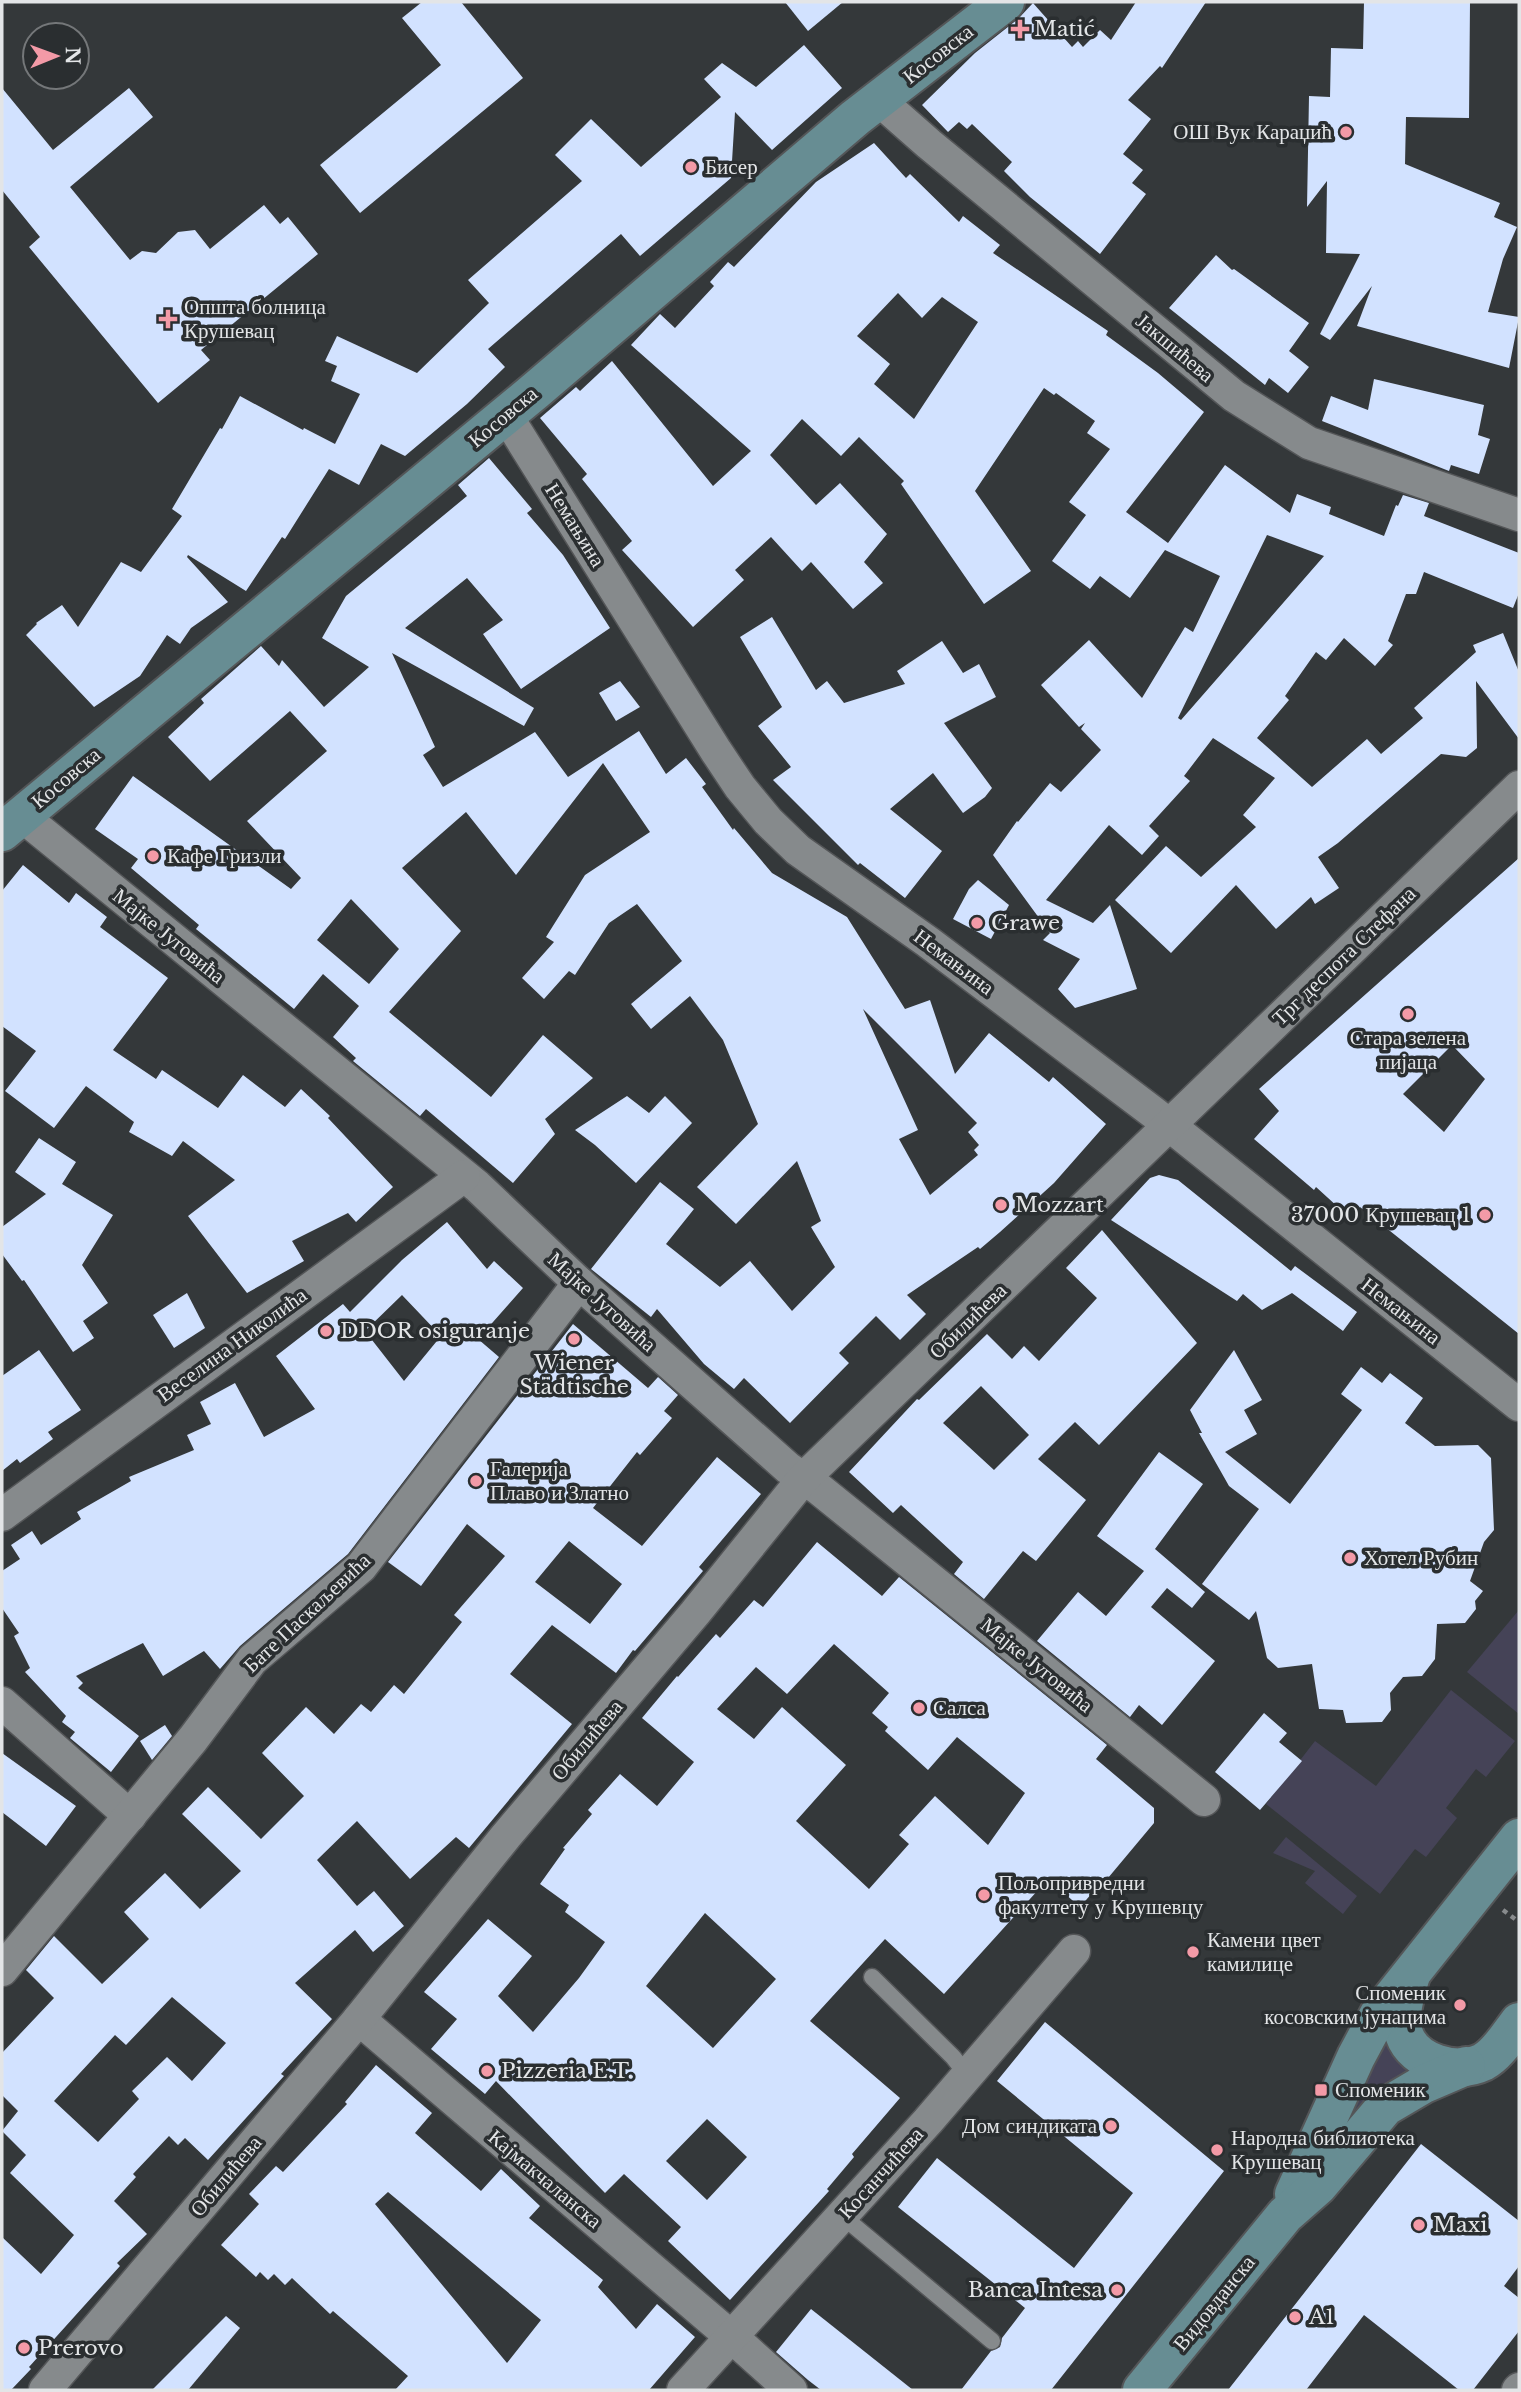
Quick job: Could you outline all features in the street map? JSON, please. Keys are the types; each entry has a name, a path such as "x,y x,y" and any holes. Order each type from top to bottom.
{"street":[{"name":"Косовска","path":"8,817 506,415 879,100 1004,2"},
{"name":"Јакшићева","path":"879,100 1223,387 1273,422 1309,443 1519,515"},
{"name":"Немањина","path":"506,415 716,751 740,787 768,821 798,850 928,942 1169,1126 1519,1405"},
{"name":"Трг деспота Стефана","path":"1169,1126 1519,787"},
{"name":"Мајке Југовића","path":"8,817 464,1175 579,1283 788,1468 1204,1800"},
{"name":"Обилићева","path":"45,2390 359,2019 506,1836 695,1613 803,1479 1169,1126"},
{"name":"Веселина Николића","path":"2,1515 464,1175"},
{"name":"Бате Паскаљевића","path":"2,1970 193,1739 252,1660 361,1567 579,1283"},
{"path":"2,1703 130,1816"},
{"name":"Видовданска","path":"1284,2215 1379,2014 1519,1838"},
{"name":"Косанчићева","path":"683,2390 844,2214 1074,1951"},
{"path":"1411,1973 1404,2000 1402,2023 1404,2035 1416,2050 1429,2061 1440,2065 1519,2067"},
{"name":"Кајмакчаланска","path":"359,2019 791,2390"},
{"path":"1471,2065 1492,2055 1519,2022"},
{"name":"Видовданска","path":"1142,2390 1284,2215 1318,2186 1385,2107 1424,2084 1471,2065"}],"lane":[{"path":"872,1977 953,2057 967,2075"},
{"path":"844,2214 853,2225 992,2342"}],"shaded area":[{"path":"1519,1610 1519,1714 1467,1672"},
{"path":"1451,1690 1515,1741 1486,1777 1476,1769 1446,1808 1457,1818 1426,1857 1415,1849 1380,1894 1266,1804 1315,1741 1376,1786"},
{"path":"1286,1837 1357,1896 1343,1914 1305,1883 1315,1871 1273,1853"},
{"path":"1386,2035 1419,2073 1347,2136 1339,2124"}],"building":[{"path":"422,2 461,2 523,78 360,213 320,165 441,65 402,18"},
{"path":"785,2 843,2 808,31"},
{"path":"1136,2 1206,2 1162,68 1160,66 1128,100 1151,119 1123,154 1143,170 1132,183 1146,194 1100,254 1030,197 1004,171 1012,162 972,124 967,129 959,122 948,132 922,105 975,53 1018,19 1033,3 1072,47 1078,41 1083,47 1100,30 1111,40"},
{"path":"1364,2 1470,2 1469,118 1406,117 1405,164 1500,203 1494,217 1517,227 1503,259 1488,312 1519,317 1509,368 1357,326 1372,286 1330,340 1320,334 1360,254 1326,253 1327,181 1307,207 1309,96 1330,97 1331,48 1363,49"},
{"path":"804,45 842,88 772,150 735,112 731,178 640,256 621,234 488,349 505,367 467,404 405,456 381,444 359,485 329,469 285,539 282,537 246,591 188,555 228,602 191,628 180,644 167,635 140,676 94,707 26,635 36,623 62,605 78,627 121,562 141,572 182,516 172,509 240,396 335,444 360,394 331,381 337,366 325,361 337,336 417,373 489,303 468,280 582,181 555,155 591,119 641,167 721,97 704,79 722,63 756,87"},
{"path":"2,88 53,150 129,88 153,117 70,187 130,260 142,251 156,253 178,232 195,230 210,249 264,205 280,224 288,217 318,254 201,350 210,360 158,403 29,247 40,237 2,190"},
{"path":"874,143 906,178 910,174 959,222 963,216 1000,245 993,253 1108,331 1106,335 1158,373 1204,412 1126,512 1168,543 1225,465 1290,513 1297,494 1331,507 1329,514 1384,536 1396,505 1398,506 1403,495 1429,503 1424,516 1519,553 1519,593 1513,608 1424,572 1416,594 1406,594 1388,641 1393,645 1375,666 1344,638 1326,660 1316,652 1285,696 1289,700 1257,738 1312,787 1367,739 1381,754 1423,718 1414,708 1476,652 1473,645 1503,633 1519,672 1519,739 1476,681 1477,748 1466,757 1441,754 1338,843 1318,857 1339,888 1315,904 1311,897 1276,929 1236,885 1171,953 1115,900 1166,846 1201,877 1256,827 1243,815 1275,778 1213,738 1184,776 1190,781 1149,826 1159,836 1142,855 1109,825 1046,900 1093,923 1110,905 1137,989 1075,1008 1058,989 1080,959 1043,940 1050,933 993,855 1017,821 1050,783 1061,792 1101,750 1081,729 1085,723 1079,727 1041,685 1089,640 1142,698 1185,627 1193,632 1220,576 1165,550 1130,598 1100,576 1090,589 1052,561 1086,515 1069,502 1110,449 1087,433 1095,421 1056,393 1054,395 1044,388 975,491 1031,571 984,604 901,484 904,481 859,437 841,456 802,419 770,455 816,505 840,483 887,534 864,562 883,583 853,609 811,562 802,571 771,537 735,570 744,580 693,627 622,550 632,541 582,479 587,474 540,418 576,387 580,391 612,361 713,486 751,451 631,345 660,314 675,328 714,286 710,282 728,262 734,267 816,182","holes":["898,293 922,318 942,297 978,322 914,419 874,384 890,364 857,336","1267,535 1324,556 1181,720 1178,718"]},
{"path":"1216,255 1232,270 1309,323 1289,351 1309,367 1288,393 1269,378 1265,385 1169,308"},
{"path":"1374,379 1484,405 1478,435 1490,439 1479,474 1451,465 1449,471 1322,421 1331,396 1368,410"},
{"path":"489,458 532,509 527,513 563,555 610,628 521,689 483,634 503,620 467,578 405,628 534,708 524,726 392,653 435,747 423,755 443,787 535,732 568,777 639,731 666,774 686,758 706,784 702,787 733,830 734,828 772,873 847,917 905,1009 930,1000 955,1074 989,1033 1049,1082 1053,1077 1106,1124 1054,1183 1000,1232 980,1249 978,1247 907,1295 926,1314 900,1340 876,1316 839,1353 849,1363 790,1423 744,1378 734,1389 704,1364 657,1309 651,1317 591,1269 660,1182 694,1209 666,1244 720,1287 750,1261 792,1311 835,1267 811,1227 821,1221 797,1161 736,1224 697,1187 758,1124 723,1040 690,996 651,1029 631,1004 682,961 637,904 609,923 575,975 569,971 544,999 522,978 554,942 546,937 585,875 650,832 603,763 516,875 466,812 402,868 461,931 389,1012 491,1097 543,1035 593,1078 545,1119 555,1134 513,1183 426,1109 420,1116 353,1061 356,1058 333,1037 359,1006 323,974 294,1009 196,929 199,925 131,868 138,859 95,829 133,776 291,889 301,878 247,821 327,751 290,711 210,781 168,737 204,703 201,699 261,646 279,666 282,660 324,707 369,667 322,638 346,596 467,496 458,485","holes":["351,899 399,949 369,984 317,940","863,1009 977,1123 968,1132 979,1145 974,1150 978,1155 930,1195 899,1139 918,1130"]},
{"path":"772,617 816,690 827,681 844,703 905,684 897,671 942,641 963,673 979,664 996,697 944,723 992,788 985,797 963,813 933,773 890,809 942,851 905,898 860,863 858,865 773,780 791,767 758,726 782,707 740,637"},
{"path":"620,681 640,707 616,721 599,693"},
{"path":"1519,858 1519,1334 1360,1207 1350,1218 1316,1187 1314,1190 1254,1139 1279,1111 1259,1089","holes":["1452,1045 1485,1079 1444,1132 1403,1094"]},
{"path":"23,865 69,903 76,893 107,917 100,927 168,978 113,1050 156,1079 162,1070 218,1108 243,1075 285,1107 301,1089 330,1116 328,1118 393,1187 356,1222 348,1213 292,1241 304,1261 247,1293 188,1216 235,1180 183,1141 172,1156 129,1132 134,1122 86,1086 54,1128 5,1091 36,1051 2,1026 2,891"},
{"path":"978,880 1009,905 991,939 953,919 969,889"},
{"path":"627,1096 649,1113 665,1096 692,1123 636,1183 575,1130"},
{"path":"39,1138 76,1162 62,1184 113,1215 82,1265 108,1303 83,1321 94,1338 73,1352 24,1280 22,1281 2,1254 2,1227 46,1194 15,1172"},
{"path":"1159,1175 1178,1180 1291,1271 1295,1266 1357,1312 1343,1331 1292,1293 1262,1310 1243,1294 1237,1301 1111,1220 1150,1178"},
{"path":"447,1222 487,1269 494,1261 523,1288 478,1339 499,1357 348,1554 240,1646 220,1669 204,1651 163,1676 143,1643 76,1676 83,1683 78,1688 139,1736 111,1772 70,1738 75,1732 62,1722 66,1716 25,1672 30,1668 14,1636 19,1633 2,1608 2,1571 20,1559 11,1545 32,1531 41,1545 81,1519 77,1512 131,1481 129,1477 194,1450 187,1435 211,1424 200,1402 235,1383 264,1437 315,1409 276,1356 343,1304 350,1312 402,1260","holes":["402,1295 441,1336 404,1381 365,1331"]},
{"path":"1102,1230 1197,1343 1099,1445 1075,1422 1038,1459 1086,1500 1036,1561 1023,1551 984,1599 954,1574 963,1562 901,1505 893,1513 849,1472 917,1399 987,1334 1012,1359 1024,1346 1039,1361 1097,1298 1066,1268","holes":["981,1386 1029,1435 994,1470 943,1423"]},
{"path":"187,1293 205,1328 174,1348 153,1315"},
{"path":"573,1324 648,1388 658,1377 678,1395 664,1411 672,1418 640,1455 637,1452 593,1508 642,1546 717,1457 761,1494 699,1567 703,1571 616,1673 552,1625 510,1674 572,1724 469,1848 456,1837 410,1879 357,1821 317,1860 357,1906 374,1891 404,1926 373,1952 355,1930 295,1983 332,2019 208,2160 185,2138 178,2145 169,2136 133,2174 136,2177 114,2201 147,2234 117,2263 120,2266 29,2367 31,2369 11,2390 2,2390 2,2237 41,2274 74,2235 10,2173 26,2155 2,2131 18,2111 2,2095 2,2053 54,1998 26,1970 54,1936 102,1984 149,1939 124,1912 165,1873 200,1909 241,1871 182,1814 208,1787 261,1839 304,1796 262,1753 306,1707 334,1734 361,1704 371,1712 394,1685 404,1694 462,1622 454,1615 505,1556 467,1524 421,1586 388,1562","holes":["569,1541 622,1584 590,1624 535,1582","172,1997 226,2043 192,2081 167,2057 132,2091 139,2099 98,2142 54,2101 115,2035 126,2045"]},
{"path":"39,1350 81,1410 48,1432 53,1439 20,1463 17,1459 2,1471 2,1376"},
{"name":"Хотел Рубин","path":"1234,1350 1262,1400 1244,1410 1257,1434 1225,1452 1290,1504 1362,1410 1341,1394 1361,1367 1382,1383 1390,1373 1423,1398 1405,1423 1435,1446 1478,1445 1491,1458 1494,1530 1484,1542 1470,1581 1483,1591 1475,1601 1476,1609 1465,1623 1437,1624 1435,1659 1422,1676 1403,1677 1390,1693 1391,1710 1382,1722 1346,1723 1343,1710 1319,1709 1312,1664 1278,1668 1267,1658 1256,1611 1249,1620 1202,1584 1259,1509 1229,1486 1199,1433 1202,1433 1190,1410"},
{"path":"1159,1452 1203,1484 1155,1549 1205,1592 1192,1608 1167,1588 1151,1607 1215,1661 1162,1725 1139,1705 1130,1717 1037,1641 1078,1592 1106,1616 1144,1571 1097,1536"},
{"path":"817,1542 882,1596 899,1577 1107,1745 1096,1759 1154,1808 1154,1823 1080,1907 1048,1879 944,1994 885,1939 810,2021 900,2098 852,2154 854,2157 827,2189 829,2191 730,2300 668,2241 681,2227 624,2174 605,2193 496,2081 485,2094 431,2049 457,2019 424,1992 488,1919 532,1956 498,1996 533,2032 579,1978 605,1942 565,1912 569,1905 540,1884 565,1849 563,1848 592,1814 588,1810 620,1774 657,1806 694,1762 642,1718 716,1634 720,1638 754,1600 763,1607","holes":["834,1644 889,1693 872,1713 888,1727 885,1731 928,1770 957,1737 1025,1793 988,1845 935,1796 899,1835 909,1844 869,1889 796,1821 846,1765 782,1707 754,1739 717,1709 756,1667 787,1694","705,1913 776,1979 713,2048 646,1986","707,2119 747,2157 707,2200 666,2161"]},
{"path":"1264,1713 1287,1733 1279,1742 1302,1761 1260,1810 1215,1772"},
{"path":"165,1725 172,1736 152,1760 140,1741"},
{"path":"2,1753 76,1806 46,1846 2,1812"},
{"path":"1045,2022 1224,2171 1051,2390 961,2390 991,2351 1000,2347 1002,2338 1025,2308 898,2207 937,2158 1074,2268 1133,2193 997,2081"},
{"path":"376,2065 432,2113 415,2133 481,2191 501,2169 540,2206 529,2218 603,2280 598,2287 636,2329 657,2304 695,2337 649,2390 395,2390 408,2376 333,2311 330,2314 292,2278 285,2285 274,2274 268,2280 260,2272 256,2277 221,2245 259,2204 249,2194 276,2166 283,2172 347,2104 345,2102","holes":["388,2192 541,2320 507,2363 375,2204"]},
{"path":"1421,2144 1519,2221 1519,2266 1504,2286 1519,2298 1519,2331 1473,2390 1459,2390 1364,2315 1306,2390 1228,2390"},
{"path":"811,2309 913,2390 821,2390 808,2380 776,2352"},
{"path":"226,2316 240,2328 188,2390 152,2390"}],"place":[{"name":"Matić","path":"1020,29"},
{"name":"ОШ Вук Караџић","path":"1346,132"},
{"name":"Бисер","path":"691,167"},
{"name":"Општа болница Крушевац","path":"168,319"},
{"name":"Кафе Гризли","path":"153,856"},
{"name":"Grawe","path":"977,923"},
{"name":"Стара зелена пијаца","path":"1408,1014"},
{"name":"Mozzart","path":"1001,1205"},
{"name":"37000 Крушевац 1","path":"1485,1215"},
{"name":"DDOR osiguranje","path":"326,1331"},
{"name":"Wiener Städtische","path":"574,1339"},
{"name":"Галерија Плаво и Златно","path":"476,1481"},
{"name":"Хотел Рубин","path":"1350,1558"},
{"name":"Салса","path":"919,1708"},
{"name":"Пољопривредни факултету у Крушевцу","path":"984,1895"},
{"name":"Камени цвет камилице","path":"1193,1952"},
{"name":"Споменик косовским јунацима","path":"1460,2005"},
{"name":"Pizzeria E.T.","path":"487,2071"},
{"name":"Споменик","path":"1321,2090"},
{"name":"Дом синдиката","path":"1111,2126"},
{"name":"Народна библиотека Крушевац","path":"1217,2150"},
{"name":"Maxi","path":"1419,2225"},
{"name":"Banca Intesa","path":"1117,2290"},
{"name":"A1","path":"1295,2317"},
{"name":"Prerovo","path":"24,2348"}]}
